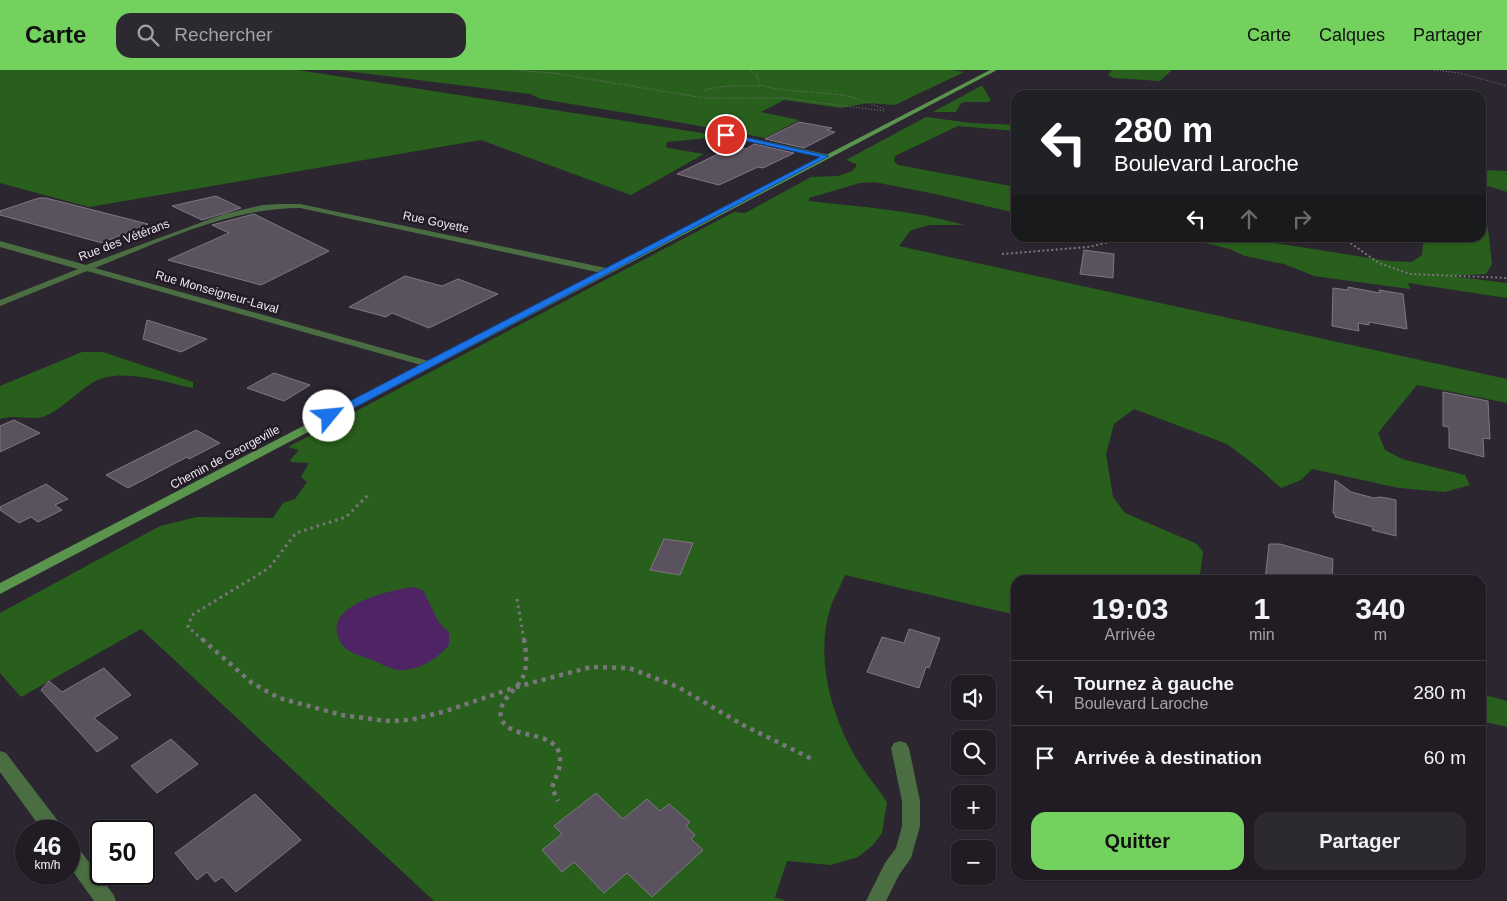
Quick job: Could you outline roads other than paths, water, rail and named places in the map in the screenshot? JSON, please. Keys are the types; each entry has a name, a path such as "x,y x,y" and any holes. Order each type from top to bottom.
{"main road":[{"name":"Chemin de Georgeville","path":"0,589 826,156 994,70"}],"street":[{"path":"726,135 826,156"},
{"name":"Rue Goyette","path":"260,207 281,204 300,206 606,271"},
{"name":"Rue des Vétérans","path":"0,303 84,268 208,222 260,207"},
{"name":"Rue Monseigneur-Laval","path":"0,244 428,364"},
{"path":"876,901 892,869 904,852 911,826 911,801 900,748"},
{"path":"0,758 46,820"},
{"path":"80,866 106,901"}]}
